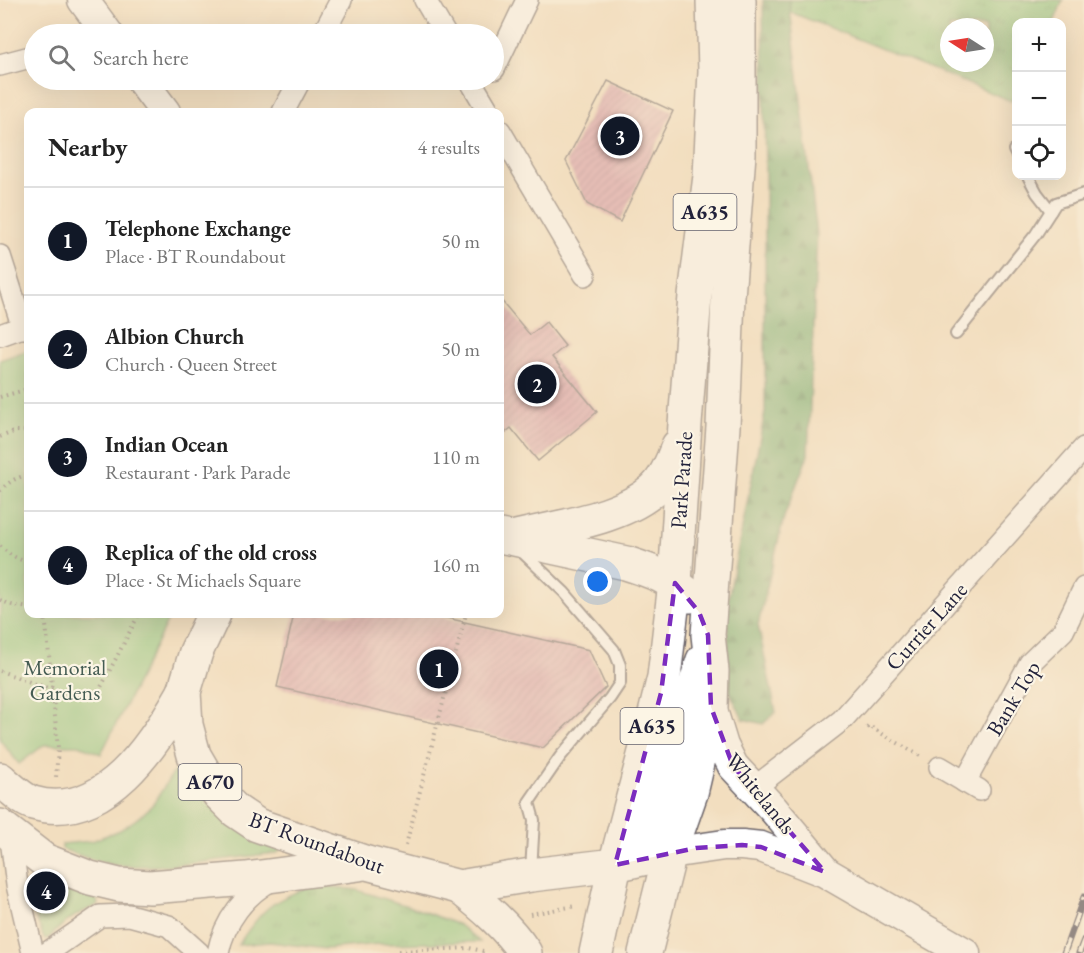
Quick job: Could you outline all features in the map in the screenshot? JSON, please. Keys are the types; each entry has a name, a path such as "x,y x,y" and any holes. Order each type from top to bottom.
{"highway":[{"name":"Park Parade","path":"596,953 615,865 661,693 675,583 695,296 710,176 715,71 713,0"},
{"name":"Park Parade","path":"645,953 670,853 691,793 711,707 712,671 709,638 723,427 728,297 739,154 739,0"},
{"name":"A635","path":"504,537 599,517 641,499 659,484 668,471 685,424"},
{"path":"504,537 626,563 661,575 675,583 689,596 699,612 709,638 649,832 634,853 625,861 615,865"},
{"name":"BT Roundabout","path":"212,618 196,652 184,692 186,725 194,755 208,779 236,811 257,825 367,863 459,887 531,875 615,865 670,853"},
{"name":"A670","path":"0,779 32,803 54,806 72,805 92,798 109,788 141,757 167,723 184,692"},
{"name":"A670","path":"5,829 44,860 90,878 119,885 150,887 246,879 367,863"},
{"path":"459,887 492,915 518,942 525,953"}],"main road":[{"path":"83,0 101,24"},
{"path":"148,90 162,108"},
{"name":"Whitelands","path":"711,707 723,746 733,766 825,872"},
{"name":"Whitelands","path":"670,853 716,846 761,847 825,872 965,953"}],"street":[{"path":"328,24 341,0"},
{"path":"425,0 439,24"},
{"path":"504,48 527,0"},
{"path":"0,65 24,59"},
{"path":"285,108 295,90"},
{"path":"504,138 585,275"},
{"path":"0,256 24,322"},
{"path":"0,335 24,328"},
{"name":"Currier Lane","path":"753,788 842,720 1083,452"},
{"name":"Bank Top","path":"940,768 972,786 1030,663 1063,631 1084,588"},
{"path":"5,829 33,953"},
{"path":"218,953 228,923 240,906 253,892 270,880 288,872"},
{"path":"47,953 99,916 129,915 169,926 199,953"}],"lane":[{"path":"1030,180 1051,211"},
{"path":"956,334 1036,234 1056,203 1084,194"},
{"path":"504,537 564,592 614,650 620,665 620,683 560,757 529,802 534,820 531,875"}],"path":[{"path":"0,397 24,390"},
{"path":"0,437 16,431 24,431"},
{"path":"0,491 9,482 24,476"},
{"path":"0,546 7,554 24,561"},
{"path":"0,600 24,607"},
{"path":"45,618 58,748"},
{"path":"0,671 52,690 92,695 99,691 137,618"},
{"path":"399,870 465,618"},
{"path":"869,726 940,768"},
{"path":"524,915 579,906"},
{"path":"398,951 469,948 483,951"}],"highlighted area":[{"path":"675,583 699,612 708,635 711,707 733,766 825,872 761,847 742,845 696,848 615,865 661,693"}],"green space":[{"path":"763,0 789,0 817,234 808,455 784,517 758,625 776,712 763,724 743,719 729,691 727,604 765,412"},
{"path":"789,0 1063,0 1056,18 1012,18 1012,101 790,12"},
{"name":"Memorial Gardens","path":"24,351 24,618 169,618 101,754 79,745 44,745 19,764 0,740 0,360"},
{"path":"177,767 195,792 220,813 281,849 277,853 196,863 136,866 102,862 62,849 62,844 92,841 120,830 141,816 153,804"},
{"path":"60,884 96,894 98,905 71,918 49,938 44,939 29,898 34,895 46,900"},
{"path":"319,885 357,890 417,909 459,925 480,942 379,944 326,949 270,942 238,945 256,921 273,904 306,888"}],"building":[{"path":"608,81 673,111 620,222 587,204 566,161"},
{"path":"504,304 530,335 546,322 565,346 552,357 597,412 538,461 511,428 504,434"},
{"path":"293,618 447,618 589,650 606,687 543,748 277,687"}],"railway":[{"path":"1064,953 1084,897"},
{"path":"1079,953 1084,940"}],"place":[{"name":"Indian Ocean","path":"620,136"},
{"name":"Albion Church","path":"537,384"},
{"name":"Telephone Exchange","path":"439,669"},
{"name":"Replica of the old cross","path":"46,891"}]}
